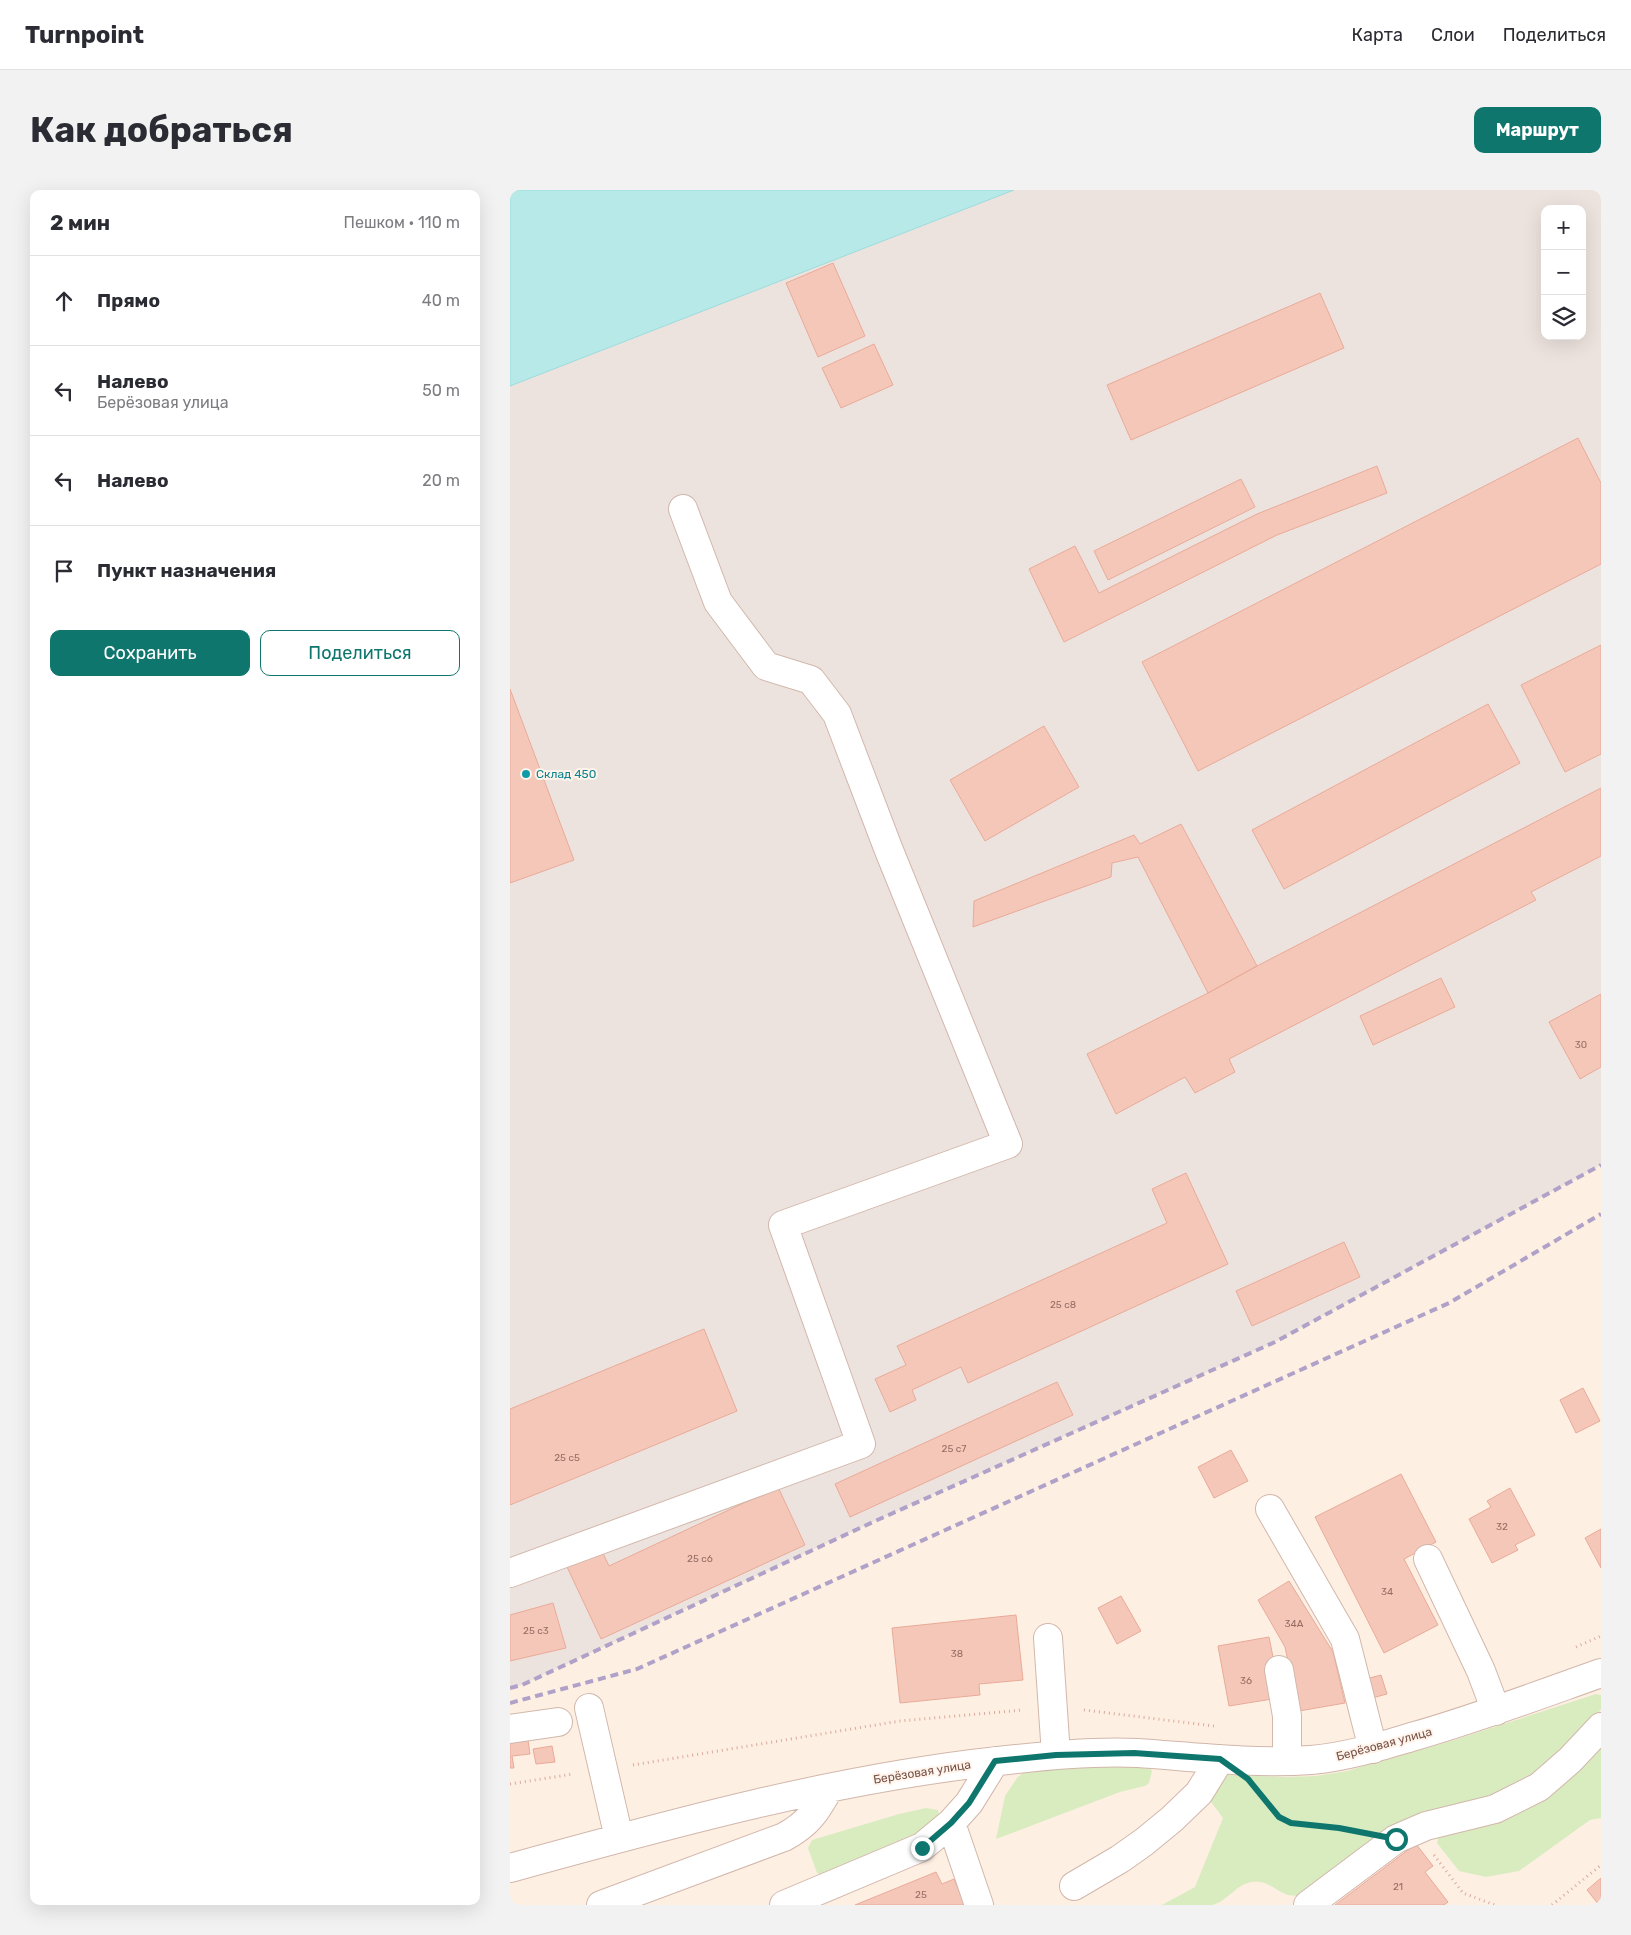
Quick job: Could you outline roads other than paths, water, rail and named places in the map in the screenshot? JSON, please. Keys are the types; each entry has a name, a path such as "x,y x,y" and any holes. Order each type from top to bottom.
{"street":[{"path":"510,1573 861,1444 783,1225 1008,1144 885,839 837,714 811,680 766,666 718,602 683,509"},
{"path":"1270,1509 1345,1638 1373,1749"},
{"path":"1428,1559 1481,1671 1496,1711"},
{"path":"1048,1638 1056,1755"},
{"path":"1279,1670 1286,1716 1287,1761"},
{"name":"Берёзовая улица","path":"510,1868 780,1798 919,1771 1056,1755 1134,1753 1220,1759 1314,1760 1373,1749 1496,1711 1601,1673"},
{"path":"589,1708 620,1838"},
{"path":"510,1729 558,1722"},
{"path":"1308,1905 1406,1834 1495,1809 1539,1787 1570,1760 1601,1727"},
{"path":"1074,1886 1120,1859 1172,1819 1199,1793 1220,1759"},
{"path":"784,1905 922,1848 951,1823 969,1803 995,1761"},
{"path":"601,1905 784,1837 807,1822 819,1807 829,1788"},
{"path":"951,1823 979,1905"}],"water":[{"path":"510,190 1014,190 510,386"}],"railway":[{"path":"510,1688 522,1685 873,1522 1275,1342 1601,1165"},
{"path":"510,1703 637,1669 1449,1303 1601,1214"}],"place":[{"name":"Склад 450","path":"526,774"}]}
